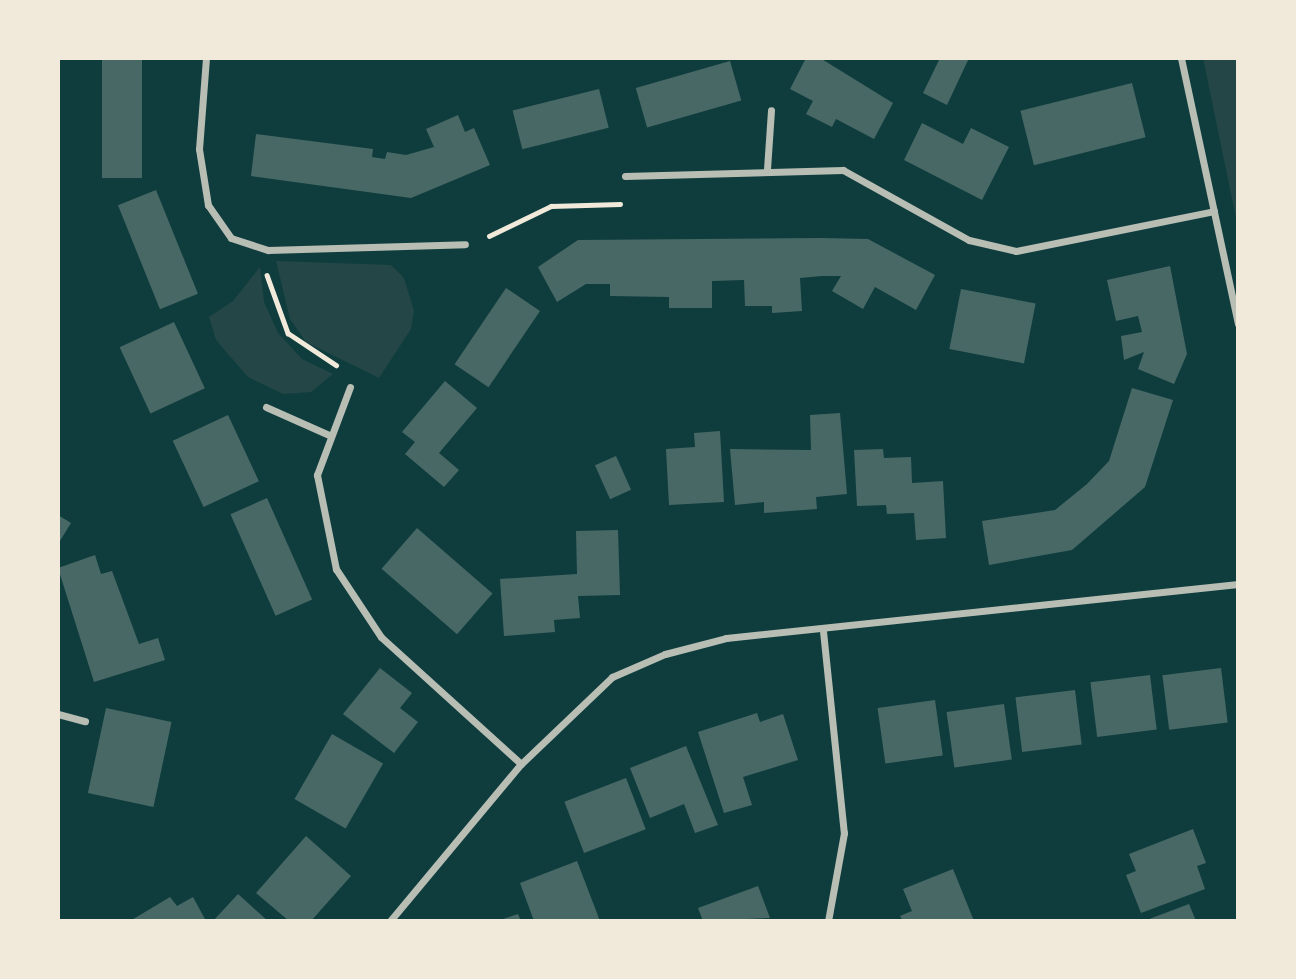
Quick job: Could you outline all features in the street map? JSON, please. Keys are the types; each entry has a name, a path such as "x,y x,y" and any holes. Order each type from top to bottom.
{"street":[{"path":"206,58 199,149 208,205 231,238 268,250 465,244"},
{"path":"1181,58 1238,324"},
{"path":"767,169 771,110"},
{"path":"625,176 767,169 844,170 969,240 1016,251 1214,211"},
{"path":"351,387 329,435 317,475 336,569 381,636 522,764"},
{"path":"266,407 329,435"},
{"path":"390,921 522,764 612,677 726,638 823,631 1238,584"},
{"path":"823,631 844,834 828,921"},
{"path":"58,714 85,721"}],"path":[{"path":"465,244 551,206 622,204 625,176"},
{"path":"268,250 267,279 288,333 309,353 356,374 351,387"}],"shaded area":[{"path":"1203,58 1238,58 1238,228"},
{"path":"276,261 391,265 404,278 414,311 411,329 379,378 306,342 290,319"},
{"path":"260,267 264,302 278,333 302,359 333,374 311,392 283,394 248,377 216,340 209,317 233,301"}],"building":[{"path":"102,58 142,58 142,178 102,178"},
{"path":"806,58 820,58 893,103 874,139 836,119 832,127 806,114 813,101 790,89"},
{"path":"940,58 969,58 947,105 923,93"},
{"path":"730,61 741,100 647,127 636,88"},
{"path":"1132,83 1146,137 1034,165 1020,111"},
{"path":"599,89 609,128 522,149 513,111"},
{"path":"458,115 465,132 474,128 490,165 411,198 251,176 256,134 373,149 372,157 385,159 387,152 406,155 434,147 426,129"},
{"path":"922,123 963,144 971,128 1009,147 982,200 904,160"},
{"path":"156,190 198,294 160,309 118,205"},
{"path":"868,239 935,275 916,310 875,287 863,309 832,291 841,276 822,276 800,278 802,311 772,313 772,306 745,306 744,280 712,281 712,308 669,308 669,297 610,296 610,284 586,284 557,302 538,267 578,240"},
{"path":"1170,266 1187,354 1174,384 1138,369 1144,352 1124,360 1121,336 1142,332 1138,316 1116,321 1107,280"},
{"path":"506,288 540,311 489,387 455,364"},
{"path":"961,289 1036,304 1024,363 949,349"},
{"path":"174,322 205,388 150,414 120,347"},
{"path":"445,381 477,408 439,453 459,470 444,487 405,454 415,442 402,432"},
{"path":"1132,388 1173,400 1145,487 1072,550 989,565 982,521 1055,510 1087,484 1109,461"},
{"path":"840,413 847,494 816,497 817,509 764,513 764,502 735,505 730,449 811,450 810,415"},
{"path":"228,415 259,481 204,507 173,441"},
{"path":"720,431 724,502 669,505 666,449 695,447 694,433"},
{"path":"883,449 884,458 911,457 912,483 943,481 946,538 916,540 914,513 887,514 886,505 857,506 854,450"},
{"path":"616,456 631,490 610,499 595,465"},
{"path":"267,498 312,599 276,616 230,514"},
{"path":"58,515 71,523 58,544"},
{"path":"417,528 492,594 457,634 382,569"},
{"path":"618,530 620,595 578,596 580,618 554,620 555,632 504,636 500,579 577,574 576,531"},
{"path":"95,555 101,574 112,571 139,644 158,638 165,660 94,682 58,568"},
{"path":"380,668 412,693 400,708 418,722 394,753 343,714"},
{"path":"1221,668 1228,723 1169,730 1162,675"},
{"path":"1150,675 1157,730 1097,737 1090,682"},
{"path":"1075,690 1082,745 1022,752 1015,697"},
{"path":"935,700 943,755 885,764 878,708"},
{"path":"1004,704 1012,759 954,768 947,712"},
{"path":"106,708 172,722 153,807 88,793"},
{"path":"757,713 760,722 783,714 798,760 743,777 752,805 724,813 698,732"},
{"path":"332,734 383,764 346,828 294,799"},
{"path":"686,746 718,825 695,833 684,804 650,818 630,768"},
{"path":"626,778 646,829 584,853 564,802"},
{"path":"1193,829 1206,863 1197,866 1205,889 1141,913 1126,875 1136,871 1129,854"},
{"path":"306,836 351,876 311,921 289,921 256,893"},
{"path":"577,861 600,921 534,921 520,883"},
{"path":"953,869 974,921 903,921 900,916 912,911 903,889"},
{"path":"758,886 770,918 703,921 698,908"},
{"path":"238,894 268,921 213,921"},
{"path":"170,897 177,906 193,897 206,921 130,921"},
{"path":"1189,904 1196,921 1144,921"},
{"path":"518,914 521,921 497,921"}]}
